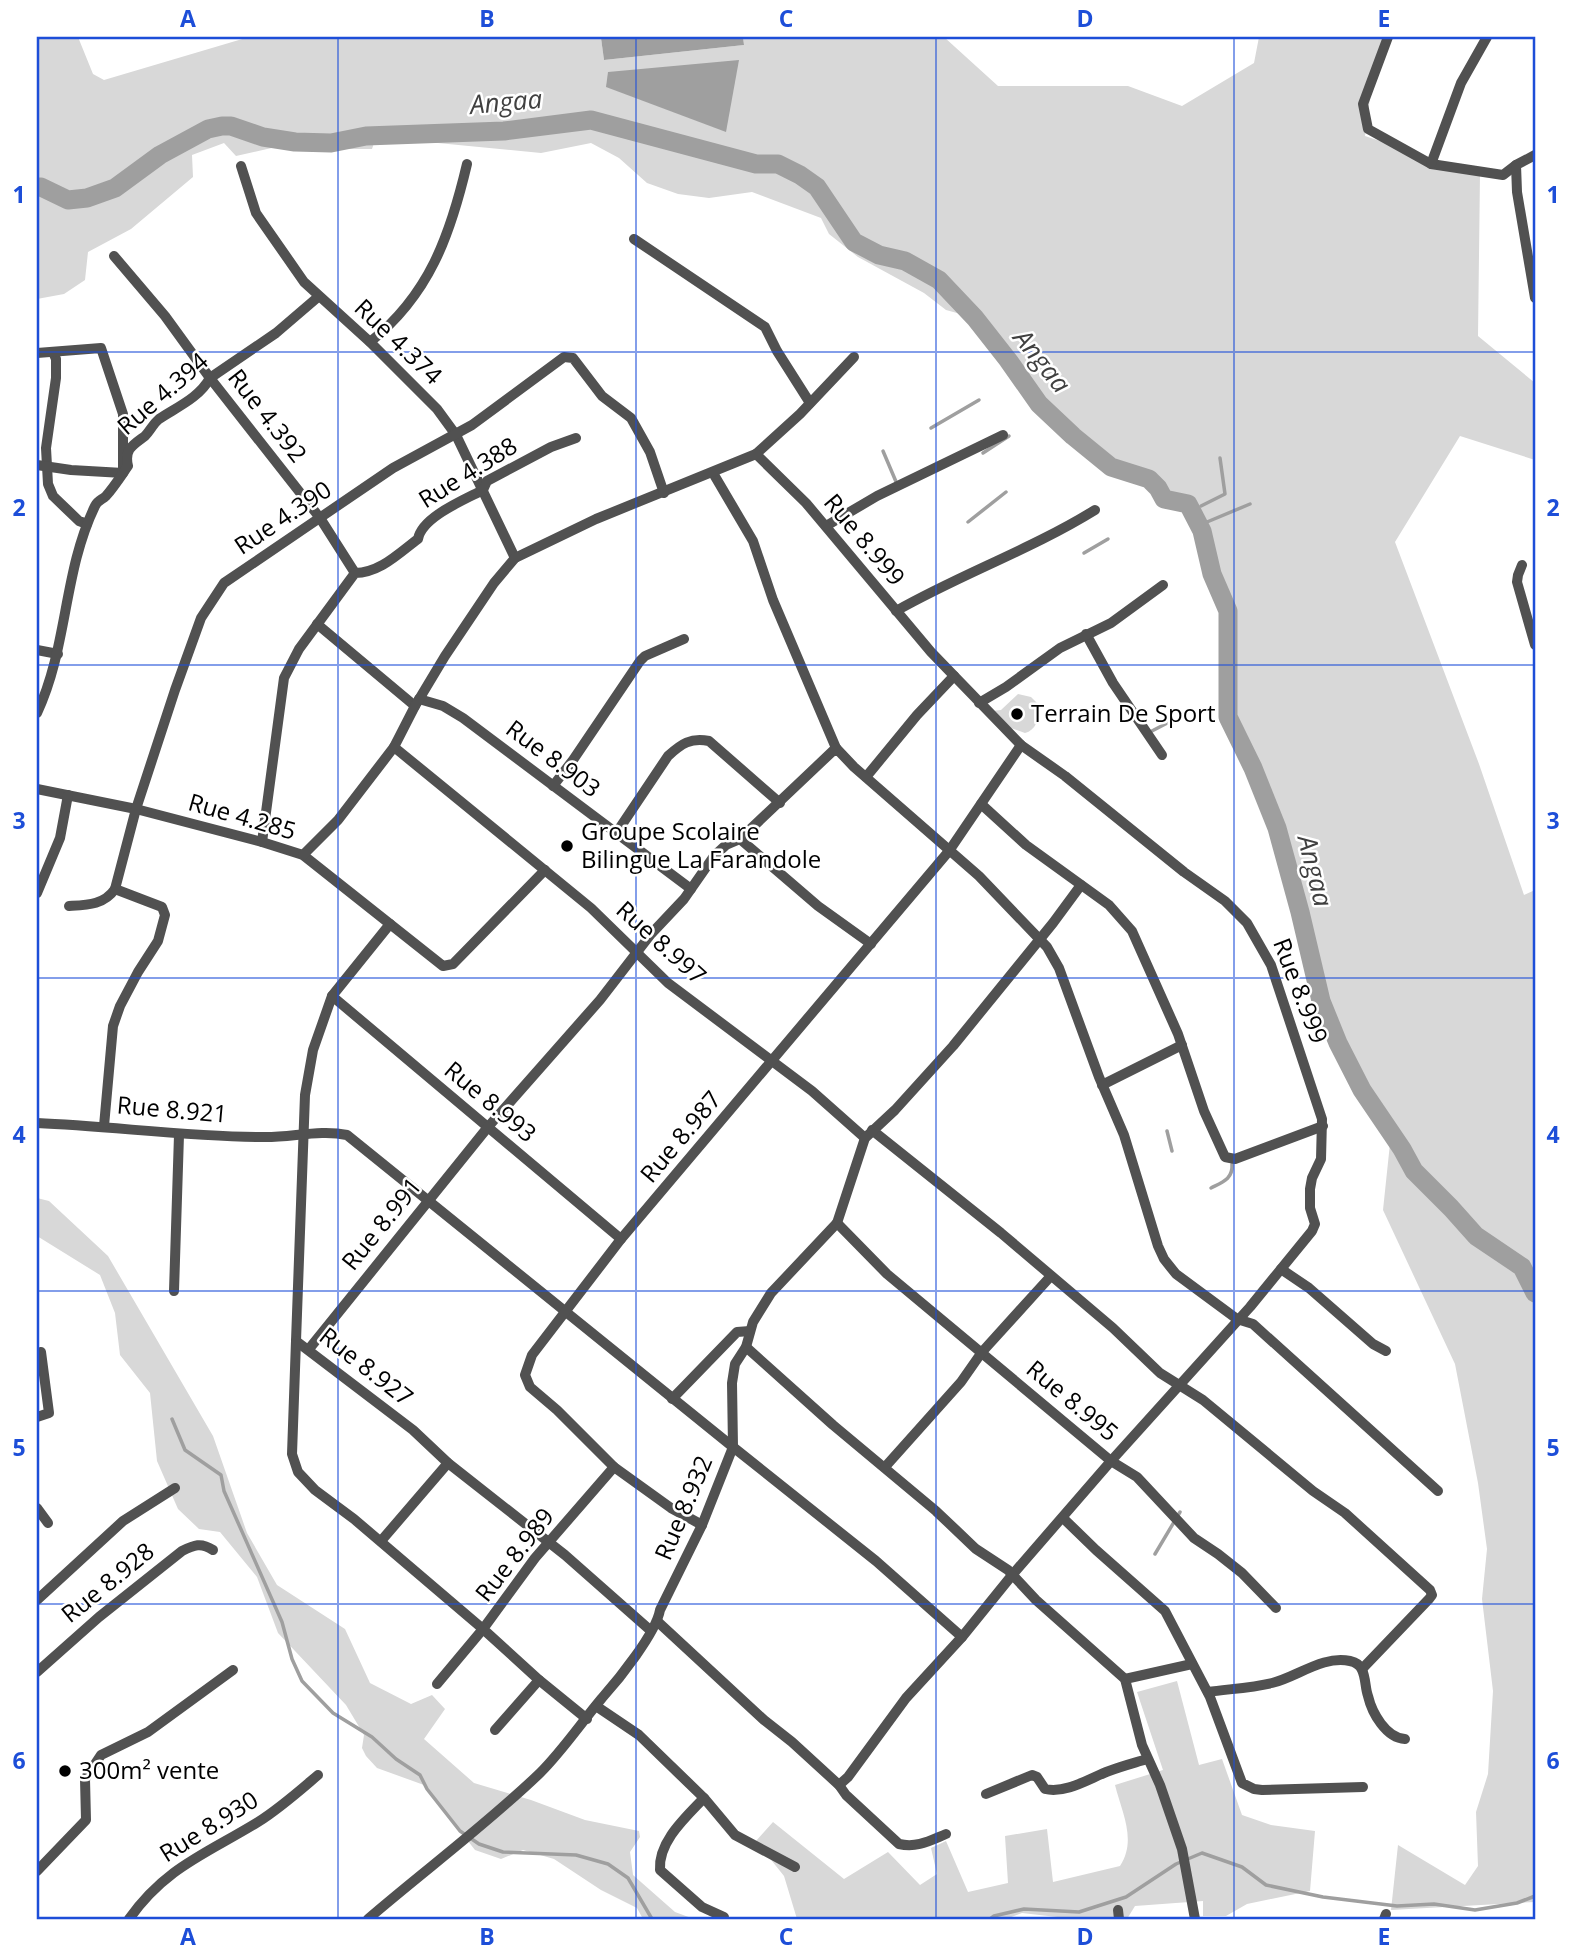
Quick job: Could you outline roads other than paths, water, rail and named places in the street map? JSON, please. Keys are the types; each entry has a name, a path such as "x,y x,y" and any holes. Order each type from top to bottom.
{"street":[{"path":"1388,37 1363,104 1368,130 1431,164 1503,175 1535,155"},
{"path":"1431,164 1461,83 1488,37"},
{"path":"370,342 399,317 434,264 454,219 467,164"},
{"path":"1516,165 1517,192 1535,298"},
{"name":"Rue 4.374","path":"241,166 256,213 294,270 318,297 370,342 437,409 456,435 515,558"},
{"path":"634,239 765,327 810,403"},
{"name":"Rue 4.392","path":"114,256 165,316 209,378 320,518 355,573"},
{"name":"Rue 4.394","path":"37,713 58,654 69,586 87,524 96,504 104,498 128,466 126,458 130,446 142,438 158,420 205,387 209,378 276,333 318,297"},
{"path":"37,353 102,348 123,414 123,472 37,465"},
{"path":"54,352 57,378 47,434 48,484 53,496 79,521 87,524"},
{"name":"Rue 4.390","path":"115,889 136,809 201,618 225,583 393,468 456,435 564,357 569,356 580,366 609,402 631,418 650,452 664,493"},
{"path":"303,855 338,820 394,747 417,702 494,583 515,558 596,519 756,454 810,403 853,357"},
{"path":"826,526 877,496 1003,435"},
{"name":"Rue 4.388","path":"355,573 367,573 380,567 418,539 419,532 426,523 483,489 487,481 551,447 576,438"},
{"name":"Rue 8.999","path":"756,454 806,503 954,676 1021,745 1065,776 1184,872 1225,901 1247,923 1272,965 1323,1126 1321,1159 1310,1189 1310,1208 1315,1224 1281,1269 1111,1461"},
{"path":"713,473 753,541 772,600 836,748 979,876 1040,938 1059,968 1102,1085 1124,1135 1164,1259 1176,1274 1237,1320 1253,1324 1438,1491"},
{"path":"897,611 922,596 1056,534 1095,510"},
{"path":"1522,565 1517,582 1535,645"},
{"path":"262,842 284,678 299,649 355,573"},
{"path":"979,703 1060,648 1105,626 1163,584"},
{"path":"317,624 417,702"},
{"path":"1086,634 1113,683 1162,755"},
{"path":"553,786 640,661 645,656 684,639"},
{"path":"37,650 58,654"},
{"path":"866,777 917,715 954,676"},
{"name":"Rue 8.903","path":"417,702 443,706 456,713 691,889"},
{"path":"617,832 668,755 679,746 699,739 709,741 780,803"},
{"name":"Rue 8.987","path":"702,1525 671,1508 614,1467 530,1387 525,1375 532,1356 621,1240 948,850 1021,745"},
{"name":"Rue 8.997","path":"394,747 590,908 668,983 838,1112 929,1174 1177,1385 1203,1400 1345,1513 1430,1590 1432,1595 1429,1599 1362,1669"},
{"name":"Rue 8.991","path":"309,1349 488,1127 600,1000 691,889 714,856 726,845 740,839 836,748"},
{"name":"Rue 4.285","path":"37,789 136,809 303,855 443,966 453,964 545,870"},
{"path":"37,893 60,838 68,795"},
{"path":"981,804 1026,845 1109,905 1132,931 1182,1045 1204,1111 1225,1157 1230,1160 1323,1126"},
{"path":"740,839 818,906 871,944"},
{"path":"962,1637 876,1561 733,1447 732,1383 735,1364 746,1348 753,1322 771,1293 837,1223 869,1134 895,1111 953,1046 1081,885"},
{"path":"69,906 100,902 109,898 115,889 162,906 165,915 158,941 138,972 113,1026 104,1126"},
{"name":"Rue 8.927","path":"390,924 332,996 313,1050 305,1095 296,1341 413,1430 448,1463 549,1543 650,1630"},
{"name":"Rue 8.993","path":"332,996 621,1240"},
{"path":"1102,1085 1182,1045"},
{"name":"Rue 8.921","path":"37,1124 104,1126 179,1135 263,1138 303,1136"},
{"name":"Rue 8.932","path":"303,1136 324,1132 347,1135 733,1447 702,1525 660,1610 658,1622 650,1630 624,1672 541,1772 456,1847 368,1919"},
{"path":"174,1291 179,1135"},
{"name":"Rue 8.995","path":"837,1223 887,1274 1111,1461 906,1699 848,1777 839,1785"},
{"path":"1281,1269 1309,1288 1373,1344 1386,1351"},
{"path":"885,1467 961,1381 982,1352 1050,1277"},
{"path":"672,1399 737,1332 750,1331"},
{"path":"296,1341 292,1454 294,1466 315,1490 381,1541 483,1629 437,1684"},
{"path":"746,1348 936,1511 976,1549 1013,1574 1036,1600 1125,1679 1135,1724 1182,1849 1195,1919"},
{"path":"37,1417 49,1413 41,1352"},
{"path":"1111,1461 1137,1477 1194,1538 1242,1573 1276,1608"},
{"path":"381,1541 448,1463"},
{"name":"Rue 8.989","path":"587,1719 483,1629 549,1543 614,1467"},
{"path":"37,1600 123,1521 175,1488"},
{"path":"37,1508 48,1523"},
{"path":"1063,1518 1165,1611 1208,1692 1238,1775 1248,1787 1262,1790 1363,1787"},
{"name":"Rue 8.928","path":"37,1672 99,1617 182,1551 197,1544 213,1550"},
{"path":"658,1622 839,1785 846,1795 899,1843 920,1845 946,1834"},
{"path":"1208,1692 1273,1683 1318,1665 1345,1660 1355,1662 1362,1669 1368,1698 1378,1718 1390,1734 1405,1739"},
{"path":"1125,1679 1192,1664"},
{"path":"37,1871 86,1820 85,1779 101,1755 148,1732 233,1670"},
{"path":"495,1730 539,1680"},
{"path":"596,1706 639,1735 704,1798 735,1835 795,1867"},
{"path":"986,1794 1032,1775 1037,1777 1045,1789 1054,1790 1092,1780 1147,1759"},
{"name":"Rue 8.930","path":"129,1919 145,1897 168,1877 192,1859 257,1823 285,1804 318,1775"},
{"path":"704,1798 681,1822 659,1856 660,1870 677,1888 702,1907 724,1917"}],"waterway":[{"name":"Angaa","path":"37,187 68,200 87,198 115,188 160,155 208,129 222,126 295,142 331,143 366,136 504,131 591,120 756,164 778,164 817,187 854,242 879,255 905,261 939,280 975,318 1039,404 1073,436 1111,467 1149,479 1164,499 1188,504 1202,531 1212,574 1228,611 1228,717 1253,768 1277,828 1321,1001 1338,1043 1362,1090 1414,1171 1476,1236 1522,1267 1535,1293"},
{"path":"931,428 979,400"},
{"path":"983,453 1009,436"},
{"path":"883,451 897,484"},
{"path":"1201,506 1225,494 1220,458"},
{"path":"968,522 1006,492"},
{"path":"1207,522 1250,504"},
{"path":"1084,553 1108,539"},
{"path":"1150,732 1173,720"},
{"path":"1167,1131 1172,1151"},
{"path":"1211,1188 1229,1177 1232,1164"},
{"path":"172,1419 185,1450 221,1475 224,1491 282,1622 292,1659 302,1681 333,1713 372,1737 396,1759 420,1775 427,1789 460,1831 479,1844 503,1852 576,1855 608,1864 628,1878 652,1919"},
{"path":"1155,1554 1180,1512"},
{"path":"990,1919 1024,1909 1079,1912 1126,1897 1176,1864 1202,1853 1242,1867 1266,1885 1323,1897 1397,1906 1434,1904 1475,1910 1517,1903 1535,1896"}],"place":[{"name":"Terrain De Sport","path":"1017,714"},
{"name":"Groupe Scolaire Bilingue La Farandole","path":"567,846"},
{"name":"300m² vente","path":"65,1771"}]}
